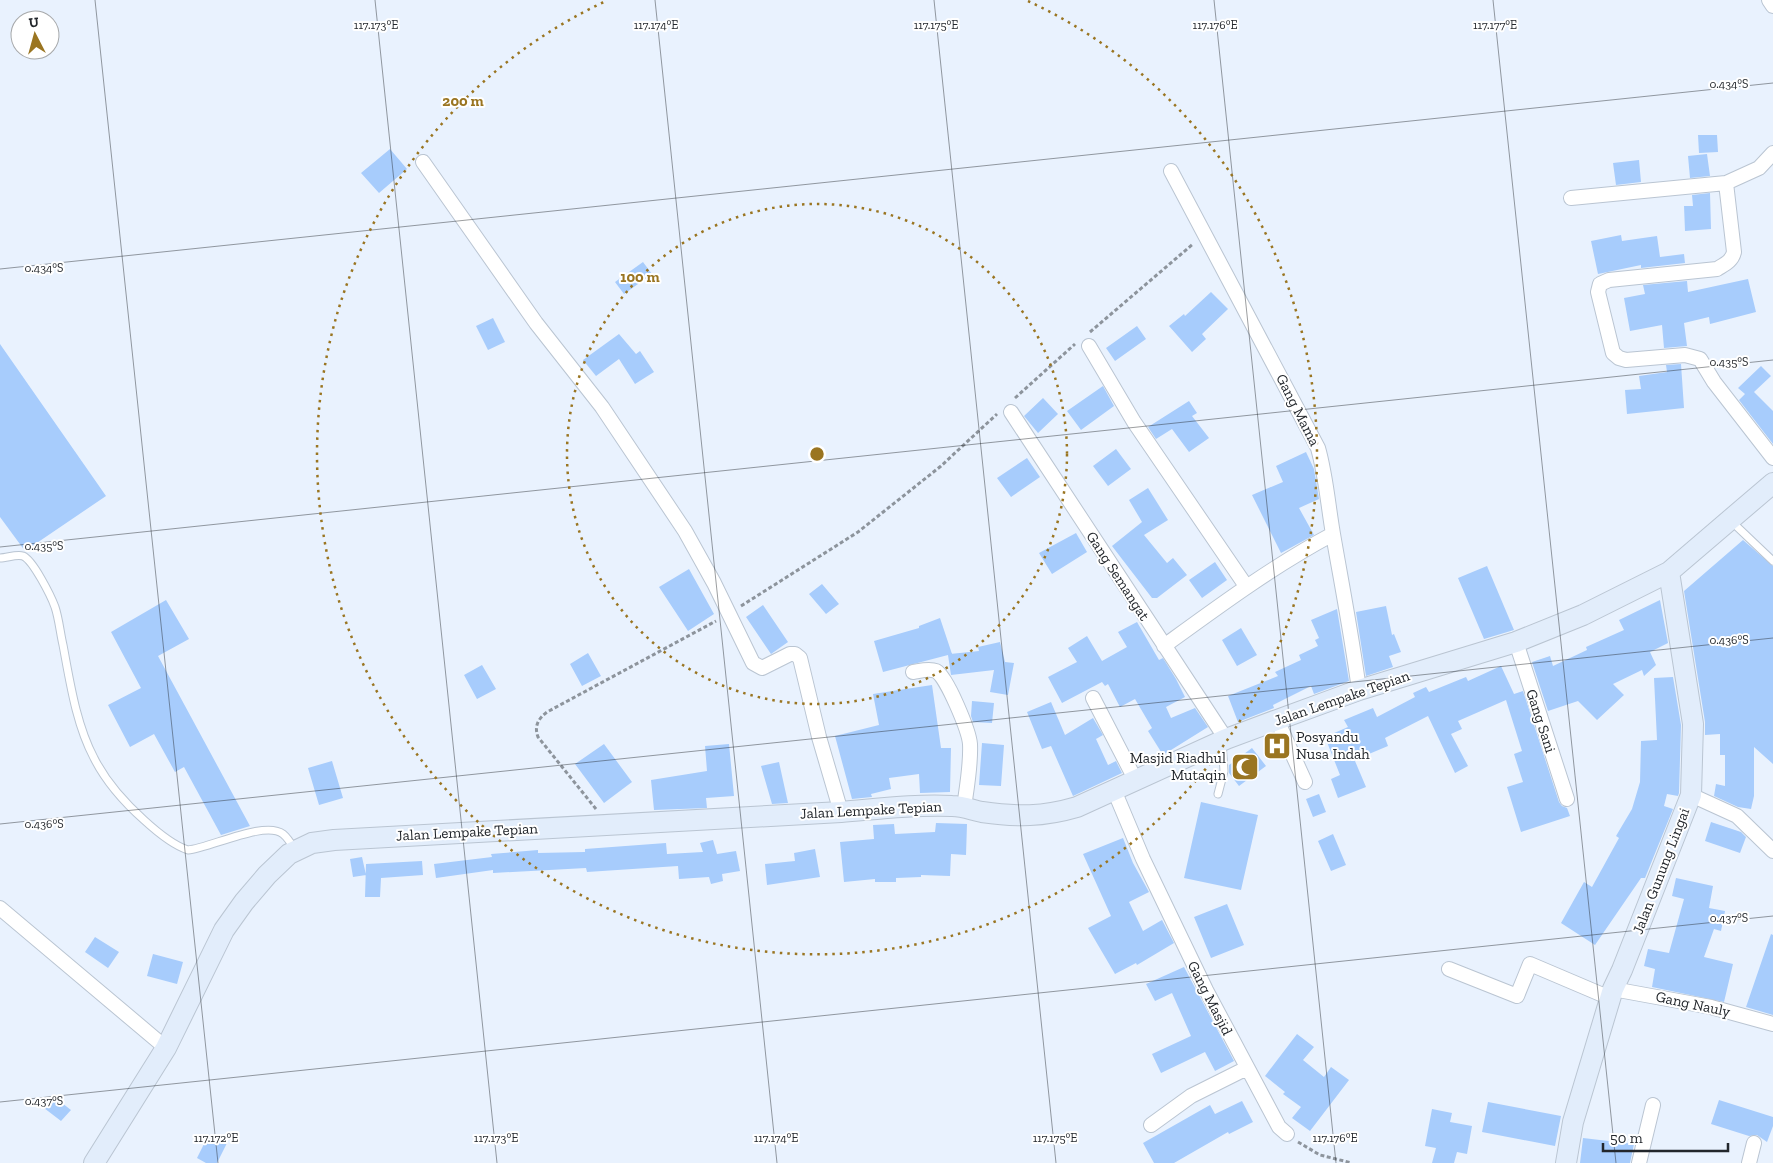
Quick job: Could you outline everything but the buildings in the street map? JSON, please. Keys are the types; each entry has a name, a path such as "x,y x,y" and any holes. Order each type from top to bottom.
{"street":[{"path":"1769,0 1773,6"},
{"path":"1571,198 1726,183 1759,168 1773,153"},
{"path":"423,162 536,323 602,408 685,531 749,657 758,667 769,667 790,654 795,654 800,658 819,737 841,812"},
{"name":"Gang Mama","path":"1170,171 1312,433 1324,468 1333,534 1350,619 1359,690"},
{"path":"1726,183 1734,252 1732,258 1726,264 1717,269 1609,280 1600,284 1598,292 1613,352 1619,358 1626,360 1685,355 1700,359 1714,382 1773,458"},
{"path":"1088,346 1134,422 1246,586"},
{"name":"Gang Semangat","path":"1008,408 1224,741"},
{"name":"Jalan Lempake Tepian","path":"94,1163 166,1048 224,930 266,874 296,850 312,842 841,812 917,805 964,807 998,814 1044,816 1077,807 1224,741 1277,720 1359,690 1516,642 1583,614 1669,572 1773,483"},
{"path":"1164,646 1246,586 1292,556 1333,534"},
{"name":"Jalan Gunung Lingai","path":"1566,1163 1573,1122 1611,993 1622,970 1691,795 1693,724 1669,572"},
{"name":"Gang Sani","path":"1516,642 1567,800"},
{"path":"913,672 928,669 942,676 950,690 968,735 970,762 964,807"},
{"path":"1092,698 1136,781"},
{"path":"1277,720 1306,782"},
{"name":"Gang Masjid","path":"1114,790 1176,929 1247,1068 1279,1127 1287,1134"},
{"path":"1691,795 1736,816 1773,851"},
{"path":"0,908 166,1048"},
{"name":"Gang Nauly","path":"1449,969 1517,996 1530,964 1611,993 1711,1006 1773,1024"},
{"path":"1152,1125 1191,1096 1247,1068"},
{"path":"1639,1163 1653,1104"},
{"path":"1749,1163 1754,1143"}],"lane":[{"path":"1729,519 1773,561"},
{"path":"0,558 18,556 25,558 36,571 51,599 58,620 79,720 87,741 94,758 108,780 131,808 152,828 188,850 242,834 266,831 274,831 283,835 296,850"},
{"path":"1218,794 1224,771 1224,741"}],"path":[{"path":"608,825 538,737 536,731 539,719 547,712 728,613 858,532 941,466 1205,234"},
{"path":"1287,1134 1320,1155 1352,1163"}],"place":[{"name":"Posyandu Nusa Indah","path":"1277,746"},
{"name":"Masjid Riadhul Mutaqin","path":"1245,767"}]}
